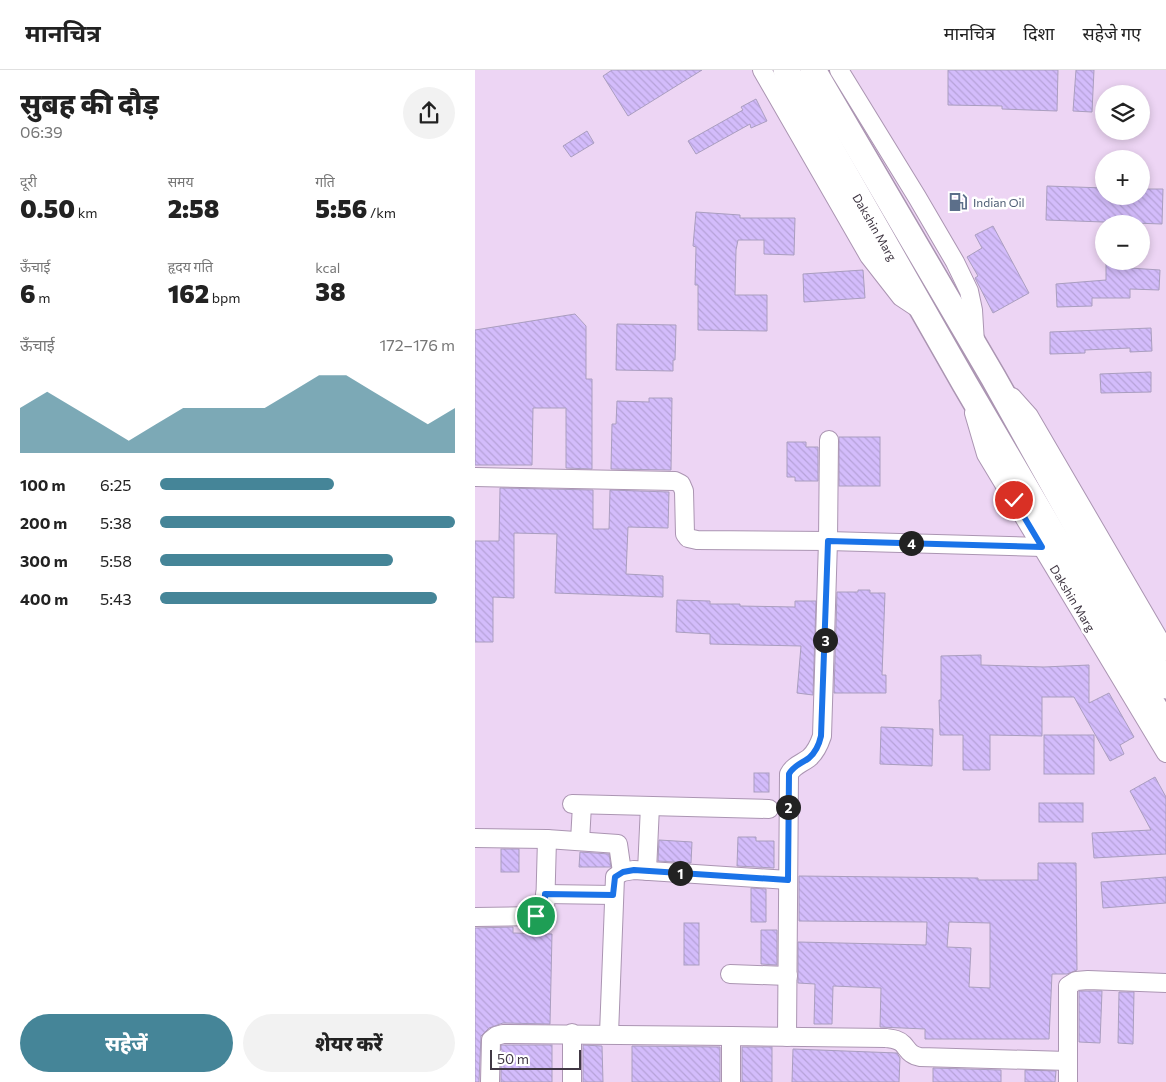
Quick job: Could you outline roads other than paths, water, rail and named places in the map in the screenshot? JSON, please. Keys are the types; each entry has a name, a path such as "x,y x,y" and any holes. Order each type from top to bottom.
{"highway":[{"name":"Dakshin Marg","path":"786,70 965,384 1166,727"},
{"name":"Dakshin Marg","path":"813,70 993,377 1166,686"}],"street":[{"path":"762,70 869,256 901,297 925,314"},
{"path":"839,70 955,262 969,291 973,310 975,348"},
{"name":"Dakshin Marg","path":"993,377 1029,416 1166,651"},
{"name":"Dakshin Marg","path":"965,384 986,454 1166,753"},
{"path":"787,1037 789,774 793,767 808,759 817,749 821,736 828,541 829,440"},
{"path":"475,477 675,481 681,484 685,491 685,534 689,538 697,540 828,541 1042,547"},
{"path":"580,841 577,804 769,809"},
{"path":"647,871 651,806"},
{"path":"475,838 547,839 618,844 623,872"},
{"path":"475,917 536,916 545,913 547,839"},
{"path":"609,1034 615,877 623,872 634,870 788,880"},
{"path":"545,894 613,895"},
{"path":"729,974 787,976"},
{"path":"1068,1082 1068,986 1076,981 1088,980 1166,983"},
{"path":"572,1033 572,1082"},
{"path":"490,1082 491,1040 503,1034 572,1033 886,1038 902,1043 913,1056 920,1057 1068,1061"},
{"path":"731,1036 731,1082"}],"place":[{"name":"Indian Oil","path":"958,202"}]}
